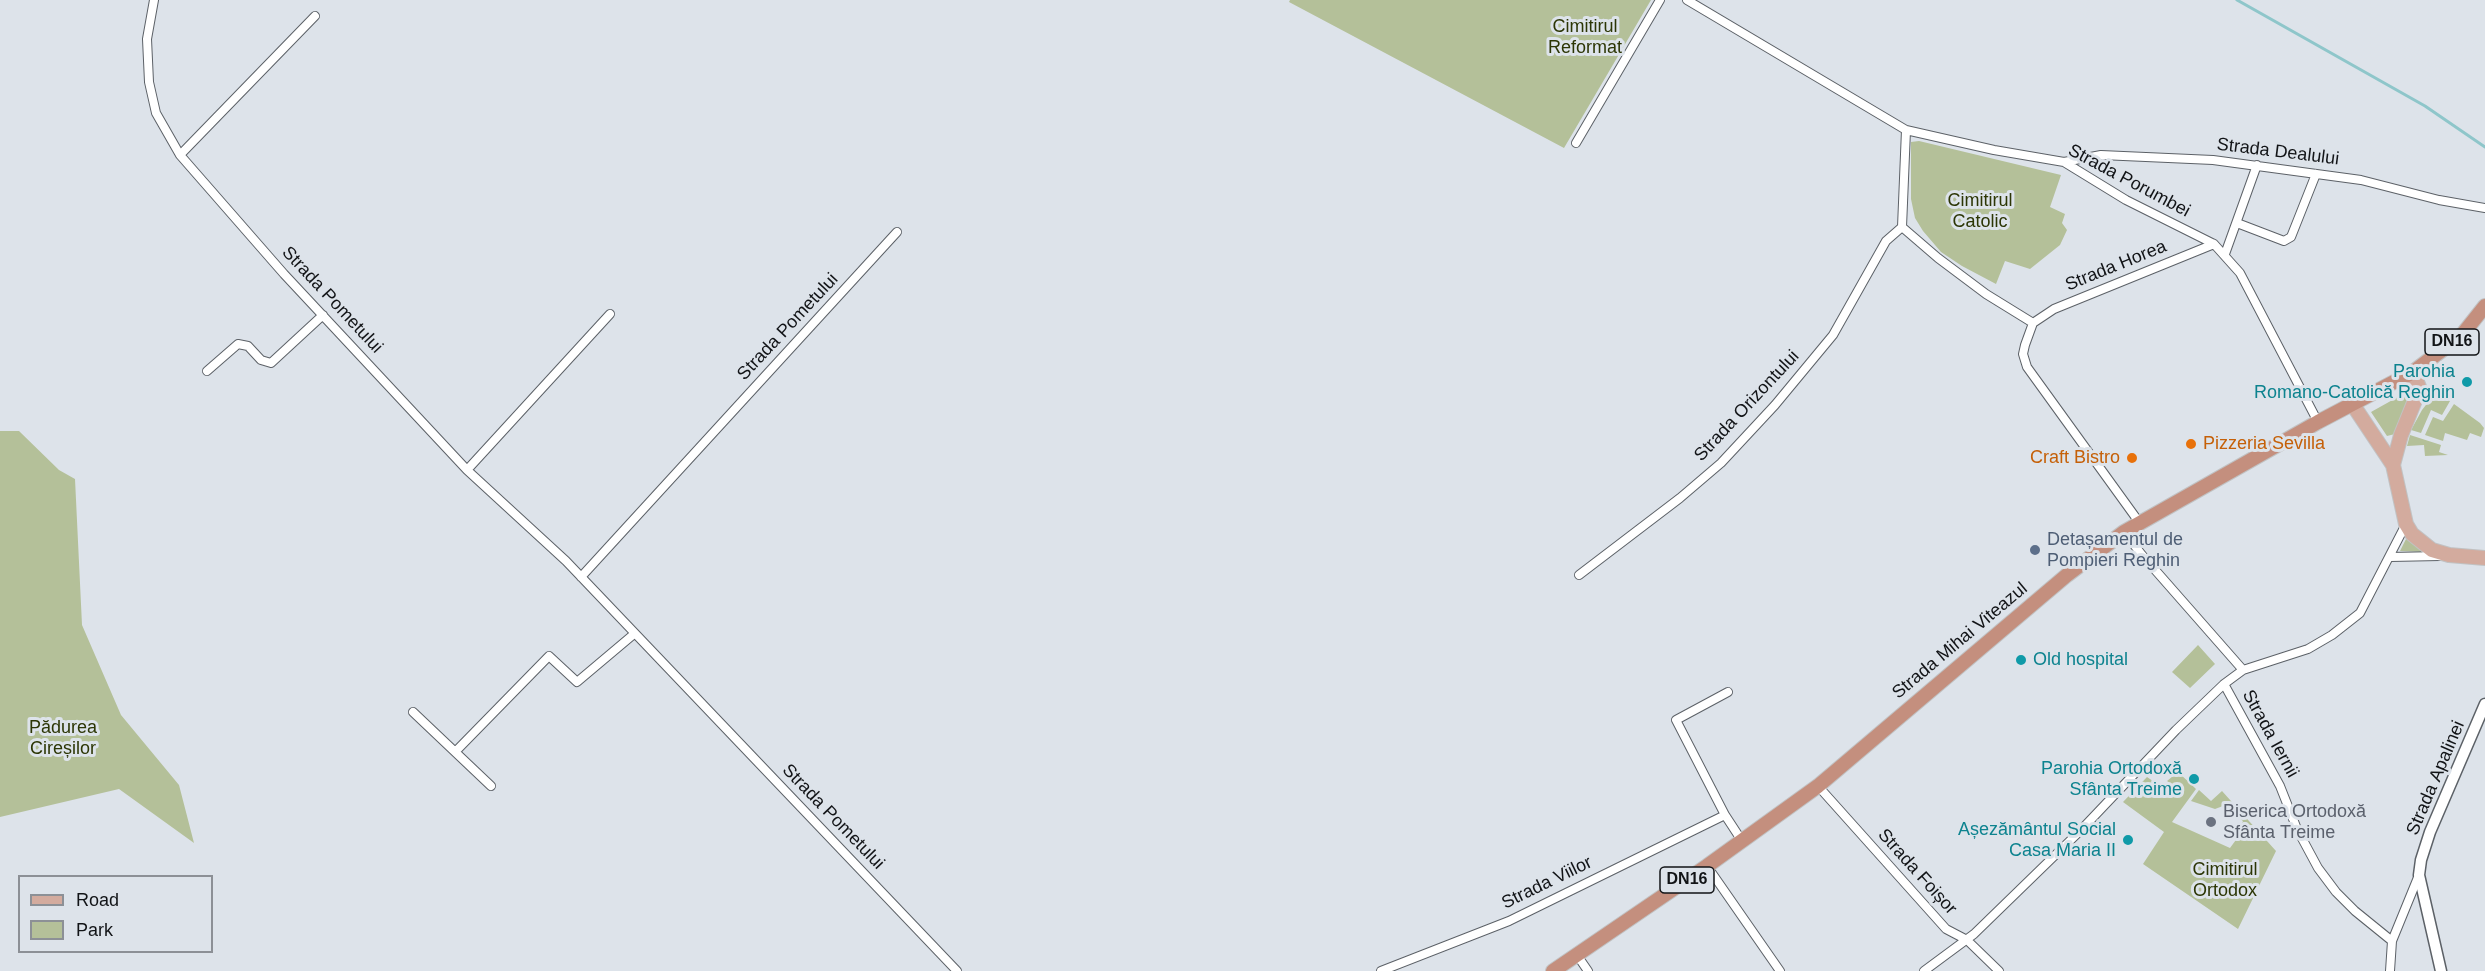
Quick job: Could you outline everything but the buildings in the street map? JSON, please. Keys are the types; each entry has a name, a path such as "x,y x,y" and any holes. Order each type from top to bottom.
{"highway":[{"name":"Strada Mihai Viteazul","path":"1553,971 1707,866 1818,786 2067,575 2124,532 2318,422 2413,372 2462,335 2485,306"}],"main road":[{"path":"2393,465 2401,435 2418,393 2419,387 2413,372"},
{"path":"2353,405 2393,465 2406,524 2421,543 2432,550 2449,555 2485,558"}],"street":[{"name":"Strada Pometului","path":"154,0 147,39 149,82 156,113 180,155 323,315 467,470 581,577 957,971"},
{"path":"1576,143 1660,0"},
{"name":"Strada Porumbei","path":"1687,0 1906,130 1994,150 2064,162 2126,200 2214,244 2240,273 2318,422"},
{"path":"180,155 315,16"},
{"path":"1906,130 1902,227 1986,294 2033,323 2023,354 2027,367 2139,522"},
{"name":"Strada Dealului","path":"2064,162 2101,155 2172,157 2257,165 2361,180 2439,200 2485,208"},
{"path":"2225,254 2257,165"},
{"path":"2237,223 2283,241 2291,237 2316,174"},
{"name":"Strada Orizontului","path":"1579,574 1704,477 1775,405 1833,334 1886,241 1902,227"},
{"name":"Strada Pometului","path":"581,577 897,232"},
{"name":"Strada Horea","path":"2033,323 2054,309 2214,244"},
{"path":"467,470 610,314"},
{"path":"207,371 238,344 248,346 261,360 271,363 323,315"},
{"path":"1924,971 1967,940 2080,831 2176,730 2224,684 2243,670 2308,649 2360,613 2369,600 2406,524"},
{"path":"2124,532 2243,670"},
{"path":"2390,557 2449,555"},
{"path":"456,751 549,656 577,682 634,634"},
{"name":"Strada Iernii","path":"2224,684 2280,786 2297,829 2318,868 2336,892 2392,940"},
{"path":"1728,692 1676,720 1725,815 1742,841"},
{"name":"Strada Apalinei","path":"2441,971 2420,875 2424,846 2485,704"},
{"path":"413,712 491,786"},
{"name":"Strada Foișor","path":"1818,786 1947,929 1967,940 1999,971"},
{"name":"Strada Viilor","path":"1381,971 1509,921 1725,815"},
{"path":"1707,866 1780,971"},
{"path":"2390,971 2392,940 2420,875"},
{"path":"1577,954 1588,971"}],"green space":[{"name":"Cimitirul Reformat","path":"1290,0 1651,0 1564,148 1289,2"},
{"name":"Cimitirul Catolic","path":"1919,141 2061,175 2050,207 2065,214 2062,223 2067,230 2060,245 2030,269 2005,261 1996,284 1941,252 1915,218 1911,199 1911,142"},
{"path":"2436,392 2450,401 2442,415 2431,410 2421,433 2411,430 2422,410"},
{"path":"2405,393 2409,394 2410,401 2395,434 2387,436 2371,412"},
{"path":"2454,404 2480,423 2484,428 2481,437 2470,433 2467,440 2445,433 2443,441 2425,435 2433,417 2443,421"},
{"name":"Pădurea Cireșilor","path":"0,431 19,431 59,470 75,479 82,625 121,715 179,785 194,843 119,789 0,817"},
{"path":"2410,435 2441,445 2439,452 2448,455 2425,456 2424,445 2407,446"},
{"path":"2407,537 2427,552 2400,551"},
{"path":"2198,645 2215,664 2190,688 2172,672"},
{"name":"Cimitirul Ortodox","path":"2178,772 2196,789 2172,822 2230,848 2241,833 2238,831 2243,821 2223,806 2215,809 2191,801 2199,790 2211,801 2222,791 2276,851 2238,929 2143,864 2164,832 2123,802 2147,777 2172,794 2177,788 2167,781"}],"waterway":[{"path":"2237,0 2425,106 2485,147"}],"place":[{"name":"Parohia Romano-Catolică Reghin","path":"2467,382"},
{"name":"Pizzeria Sevilla","path":"2191,444"},
{"name":"Craft Bistro","path":"2132,458"},
{"name":"Detașamentul de Pompieri Reghin","path":"2035,550"},
{"name":"Old hospital","path":"2021,660"},
{"name":"Parohia Ortodoxă Sfânta Treime","path":"2194,779"},
{"name":"Biserica Ortodoxă Sfânta Treime","path":"2211,822"},
{"name":"Așezământul Social Casa Maria II","path":"2128,840"}]}
